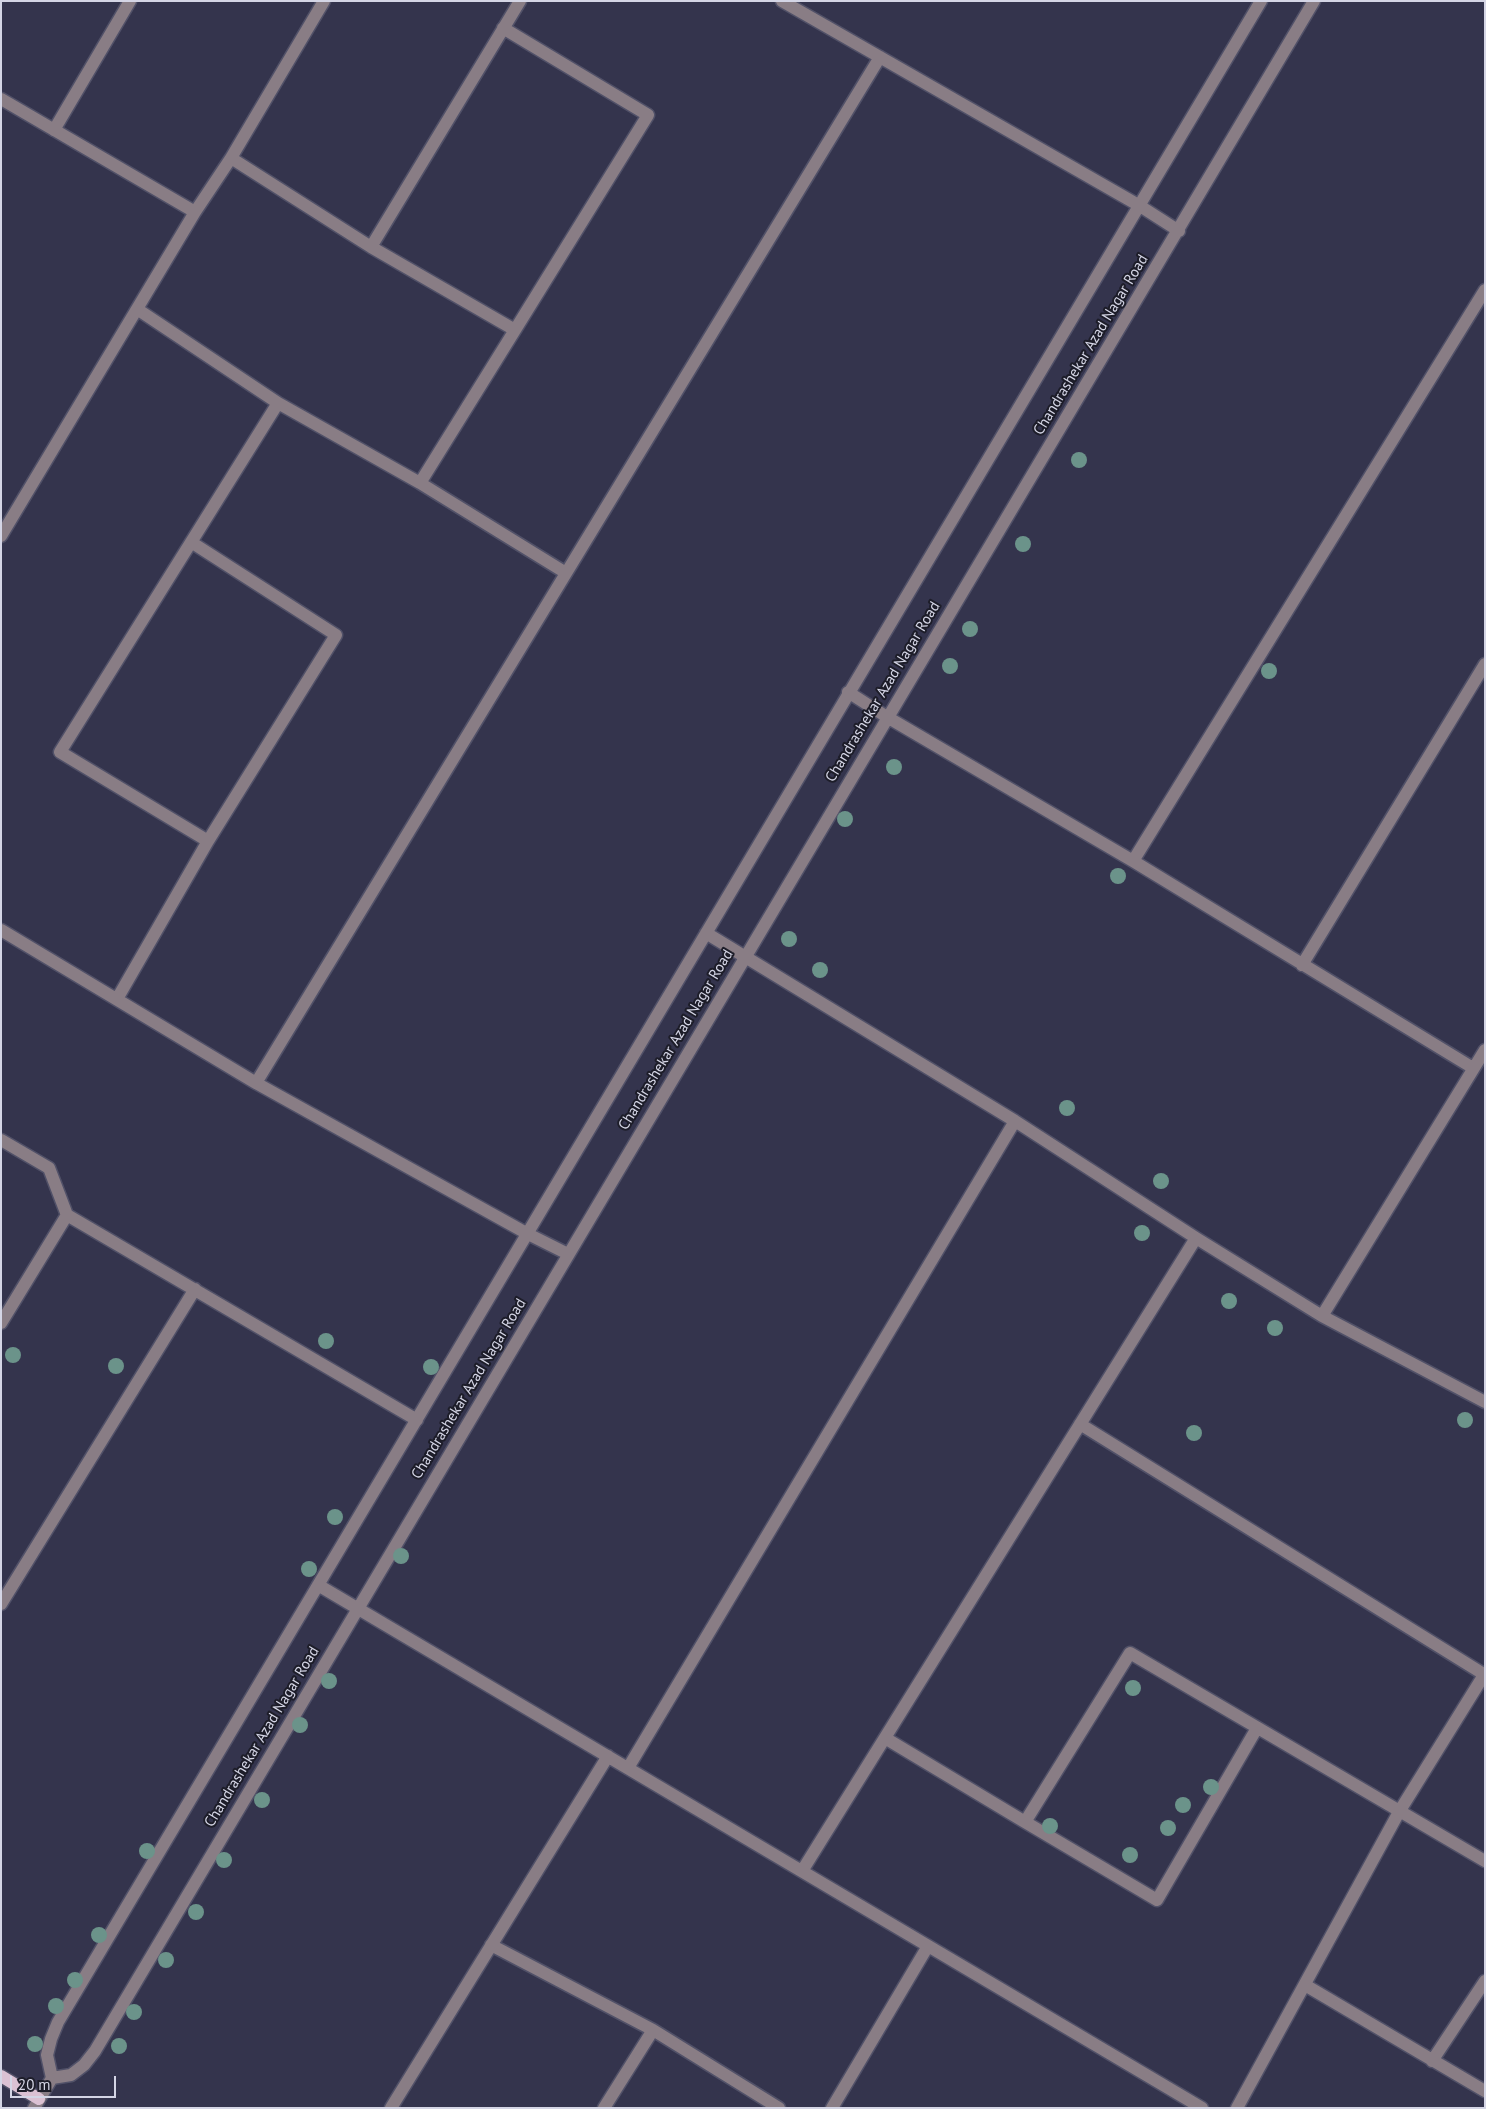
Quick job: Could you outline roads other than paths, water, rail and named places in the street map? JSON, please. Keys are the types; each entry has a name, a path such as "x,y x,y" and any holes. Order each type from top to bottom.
{"main road":[{"path":"1,2076 37,2103"}],"street":[{"path":"54,130 130,1"},
{"path":"1,536 195,212 231,158 324,1"},
{"path":"371,247 520,1"},
{"path":"782,1 1140,206 1179,231"},
{"name":"Chandrashekar Azad Nagar Road","path":"1261,1 58,2022 50,2038 47,2055 52,2078 71,2075 84,2065 95,2051 744,957 1179,231 1314,1"},
{"path":"420,483 648,114 503,28"},
{"path":"256,1083 880,57"},
{"path":"1,99 195,212"},
{"path":"231,158 371,247 514,330"},
{"path":"1133,860 1485,290"},
{"path":"137,309 278,403 420,483 566,573"},
{"path":"208,841 60,752 278,403"},
{"path":"116,999 208,841 336,635 191,542"},
{"path":"1302,965 1485,664"},
{"path":"848,692 887,717 1133,860 1473,1068"},
{"path":"1,930 256,1083 528,1234 568,1254"},
{"path":"706,933 1015,1122 1322,1316 1485,1402"},
{"path":"1322,1316 1485,1050"},
{"path":"628,1768 1015,1122"},
{"path":"1,1140 50,1168 67,1215 417,1420"},
{"path":"1,1323 67,1215"},
{"path":"802,1871 1196,1238"},
{"path":"1,1604 195,1289"},
{"path":"1080,1424 1484,1675 1399,1812 1237,2108"},
{"path":"318,1585 1202,2108"},
{"path":"1025,1822 1130,1653 1485,1861"},
{"path":"885,1738 1157,1900 1258,1728"},
{"path":"391,2108 608,1756"},
{"path":"491,1945 653,2030 779,2108"},
{"path":"832,2108 928,1946"},
{"path":"1432,2061 1485,1981"},
{"path":"1304,1985 1485,2091"},
{"path":"604,2108 653,2030"},
{"path":"37,2103 52,2078"}]}
